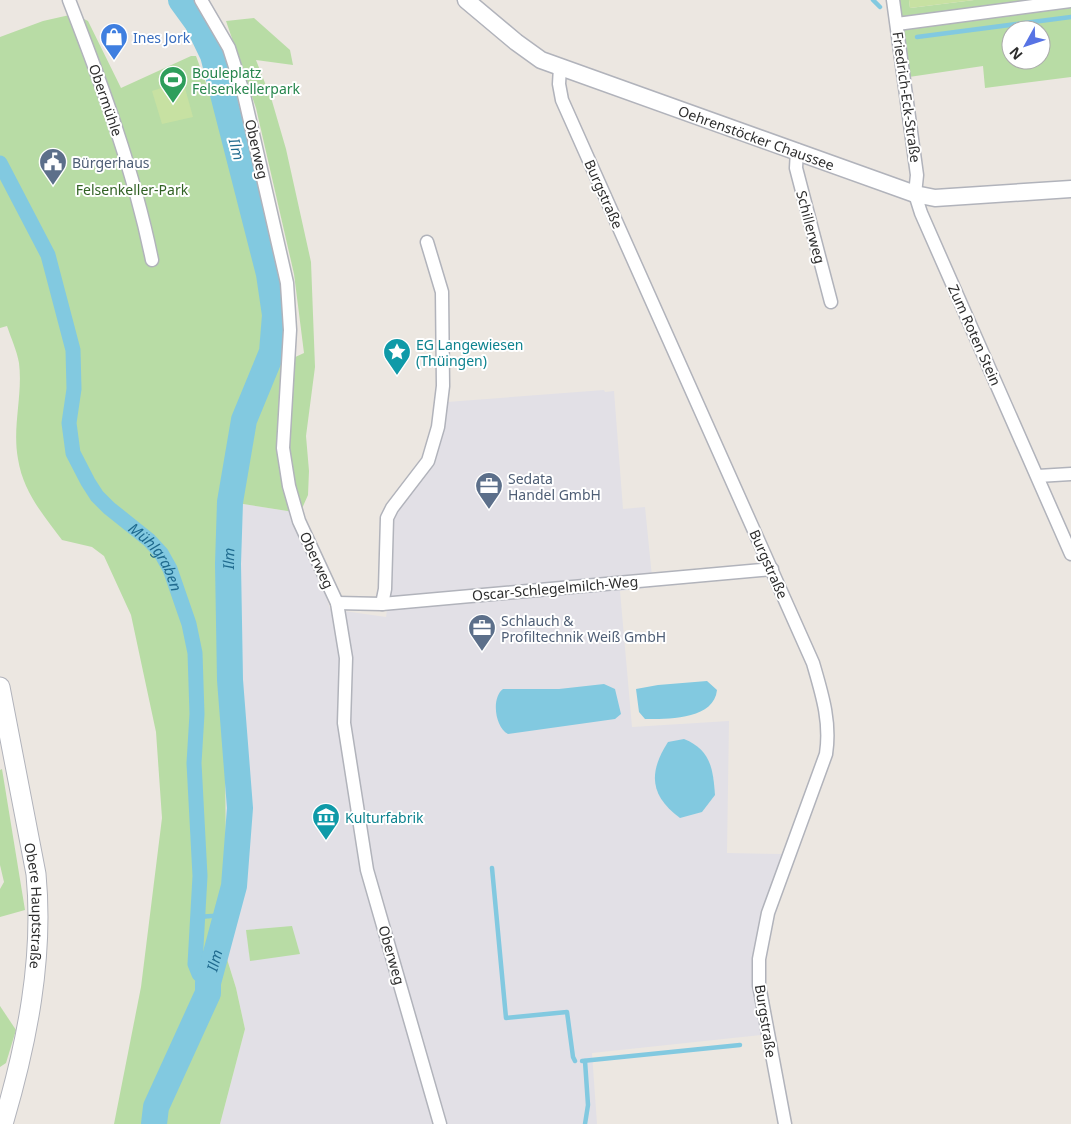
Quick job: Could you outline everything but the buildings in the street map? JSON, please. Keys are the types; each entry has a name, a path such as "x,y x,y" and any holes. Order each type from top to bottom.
{"main road":[{"name":"Obere Hauptstraße","path":"0,687 5,745 36,874 39,905 36,963 30,1004 16,1080 3,1124"}],"street":[{"name":"Obermühle","path":"69,0 101,86 141,208 152,260"},
{"name":"Oberweg","path":"201,0 229,48 259,153 287,283 290,330 283,448 289,486 299,521 337,603 346,658 344,723 367,870 440,1124"},
{"name":"Oehrenstöcker Chaussee","path":"466,0 530,53 560,67 797,150 893,188 935,198 1071,189"},
{"name":"Friedrich-Eck-Straße","path":"892,0 917,175 915,194"},
{"path":"896,24 1071,1"},
{"name":"Burgstraße","path":"560,67 559,84 562,100 813,663 828,721 829,737 826,754 768,913 759,959 759,985 785,1124"},
{"name":"Schillerweg","path":"797,150 796,168 831,302"},
{"name":"Zum Roten Stein","path":"915,194 920,213 1071,554"},
{"path":"382,604 388,518 392,508 428,461 438,427 443,386 442,292 427,242"},
{"path":"1038,476 1071,474"},
{"name":"Oscar-Schlegelmilch-Weg","path":"337,603 382,604 772,569"}],"shaded area":[{"path":"604,390 605,392 614,391 623,509 645,507 653,587 620,591 632,727 729,721 727,853 783,854 754,957 761,1035 592,1053 597,1124 220,1124 245,1029 227,959 224,655 237,503 300,513 330,609 386,617 390,590 392,516 434,460 447,402"}],"green space":[{"path":"899,0 909,0 910,8 974,0 1071,0 1071,77 985,88 983,66 909,77"},
{"path":"909,0 974,0 910,8"},
{"name":"Felsenkeller-Park","path":"74,14 88,21 121,88 191,56 196,56 218,116 261,274 278,365 304,353 294,274 256,108 226,21 254,18 290,50 293,65 256,60 272,101 286,149 311,262 315,367 306,436 309,471 308,495 300,513 237,503 224,655 227,959 245,1029 220,1124 114,1124 141,987 162,818 156,732 131,615 104,556 92,547 62,540 35,502 24,482 16,447 20,387 19,363 7,326 0,328 0,37 43,21"},
{"name":"Bouleplatz Felsenkellerpark","path":"183,81 193,117 162,124 152,91"},
{"path":"2,769 25,910 0,917 0,889 4,882 0,865 0,770"},
{"path":"292,926 300,954 250,961 246,930"},
{"path":"0,1006 16,1030 6,1063 0,1067"}],"water":[{"path":"707,681 717,690 714,700 708,707 699,712 677,718 645,719 639,712 636,689 658,685"},
{"path":"604,684 615,689 621,714 615,719 508,734 500,725 496,705 499,693 503,689 559,689"},
{"path":"684,739 700,749 709,761 715,795 702,812 680,818 663,801 655,783 655,774 657,764 668,742"}],"waterway":[{"name":"Ilm","path":"154,1124 156,1107 208,993 208,983 234,886 240,808 230,680 228,564 230,502 244,420 272,352 275,315 269,274 213,55 197,22 181,0"},
{"path":"873,0 880,7"},
{"path":"917,37 1071,17"},
{"name":"Mühlgraben","path":"0,163 48,255 73,350 74,389 69,423 73,453 97,496 149,540 161,553 170,569 189,624 195,653 197,714 194,763 200,876 195,964 199,974 208,983"},
{"path":"492,868 506,1018 567,1012 575,1061"},
{"path":"198,917 225,915"},
{"path":"582,1061 740,1045"},
{"path":"585,1061 588,1105 585,1124"}],"place":[{"name":"Ines Jork","path":"114,61"},
{"name":"Bouleplatz Felsenkellerpark","path":"173,104"},
{"name":"Bürgerhaus","path":"53,186"},
{"name":"EG Langewiesen (Thüingen)","path":"397,376"},
{"name":"Sedata Handel GmbH","path":"489,510"},
{"name":"Schlauch & Profiltechnik Weiß GmbH","path":"482,652"},
{"name":"Kulturfabrik","path":"326,841"}]}
